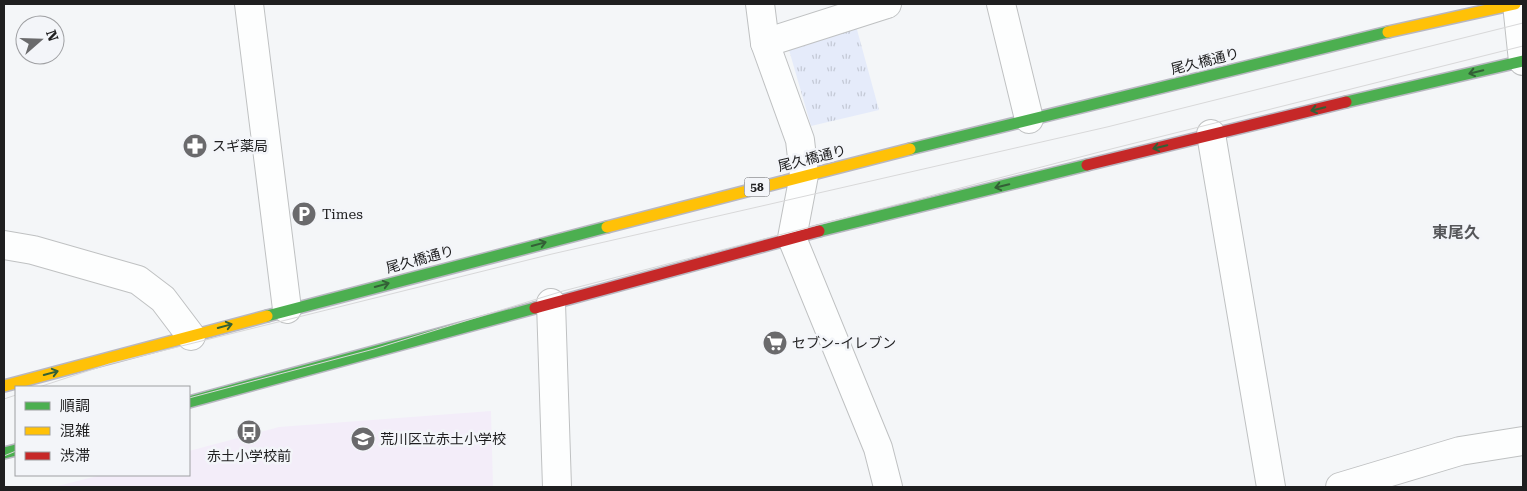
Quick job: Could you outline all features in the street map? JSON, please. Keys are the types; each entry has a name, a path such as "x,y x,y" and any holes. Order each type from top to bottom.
{"main road":[{"name":"尾久橋通り","path":"4,386 287,309 804,175 1396,29 1516,4"},
{"path":"190,402 792,238 1211,134 1523,61"}],"street":[{"path":"249,4 287,309"},
{"path":"760,4 765,43 800,140 804,175 792,238 878,448 888,487"},
{"path":"765,43 887,4"},
{"path":"1001,4 1029,119"},
{"path":"1516,4 1523,61"},
{"path":"1211,134 1271,487"},
{"path":"4,245 33,250 138,280 163,299 191,336"},
{"path":"551,303 557,487"},
{"path":"1340,487 1460,452 1523,441"}],"shaded area":[{"name":"荒川区立赤土小学校","path":"491,411 493,487 54,487 97,476 190,476 190,451 279,427"}],"green space":[{"path":"856,26 879,110 811,126 787,43"}],"tram line":[{"path":"42,386 109,364 552,254 1107,127 1523,23"},
{"path":"190,398 374,349 563,291 1111,149 1523,46"},
{"path":"4,399 15,395"},
{"path":"4,456 15,451"}],"traffic: fast":[{"path":"910,149 1388,32"},
{"path":"1346,102 1523,61"},
{"path":"819,231 1087,165"},
{"path":"267,316 607,227"},
{"path":"190,402 535,308"},
{"path":"4,453 15,450"}],"traffic: slow":[{"path":"1388,32 1515,4"},
{"path":"607,227 910,149"},
{"path":"4,386 267,316"}],"traffic: jam":[{"path":"1087,165 1346,102"},
{"path":"535,308 819,231"}],"place":[{"name":"スギ薬局","path":"195,146"},
{"name":"Times","path":"304,214"},
{"name":"セブン-イレブン","path":"775,343"},
{"name":"赤土小学校前","path":"249,432"},
{"name":"荒川区立赤土小学校","path":"363,439"}],"district":[{"name":"東尾久","path":"1456,232"}]}
